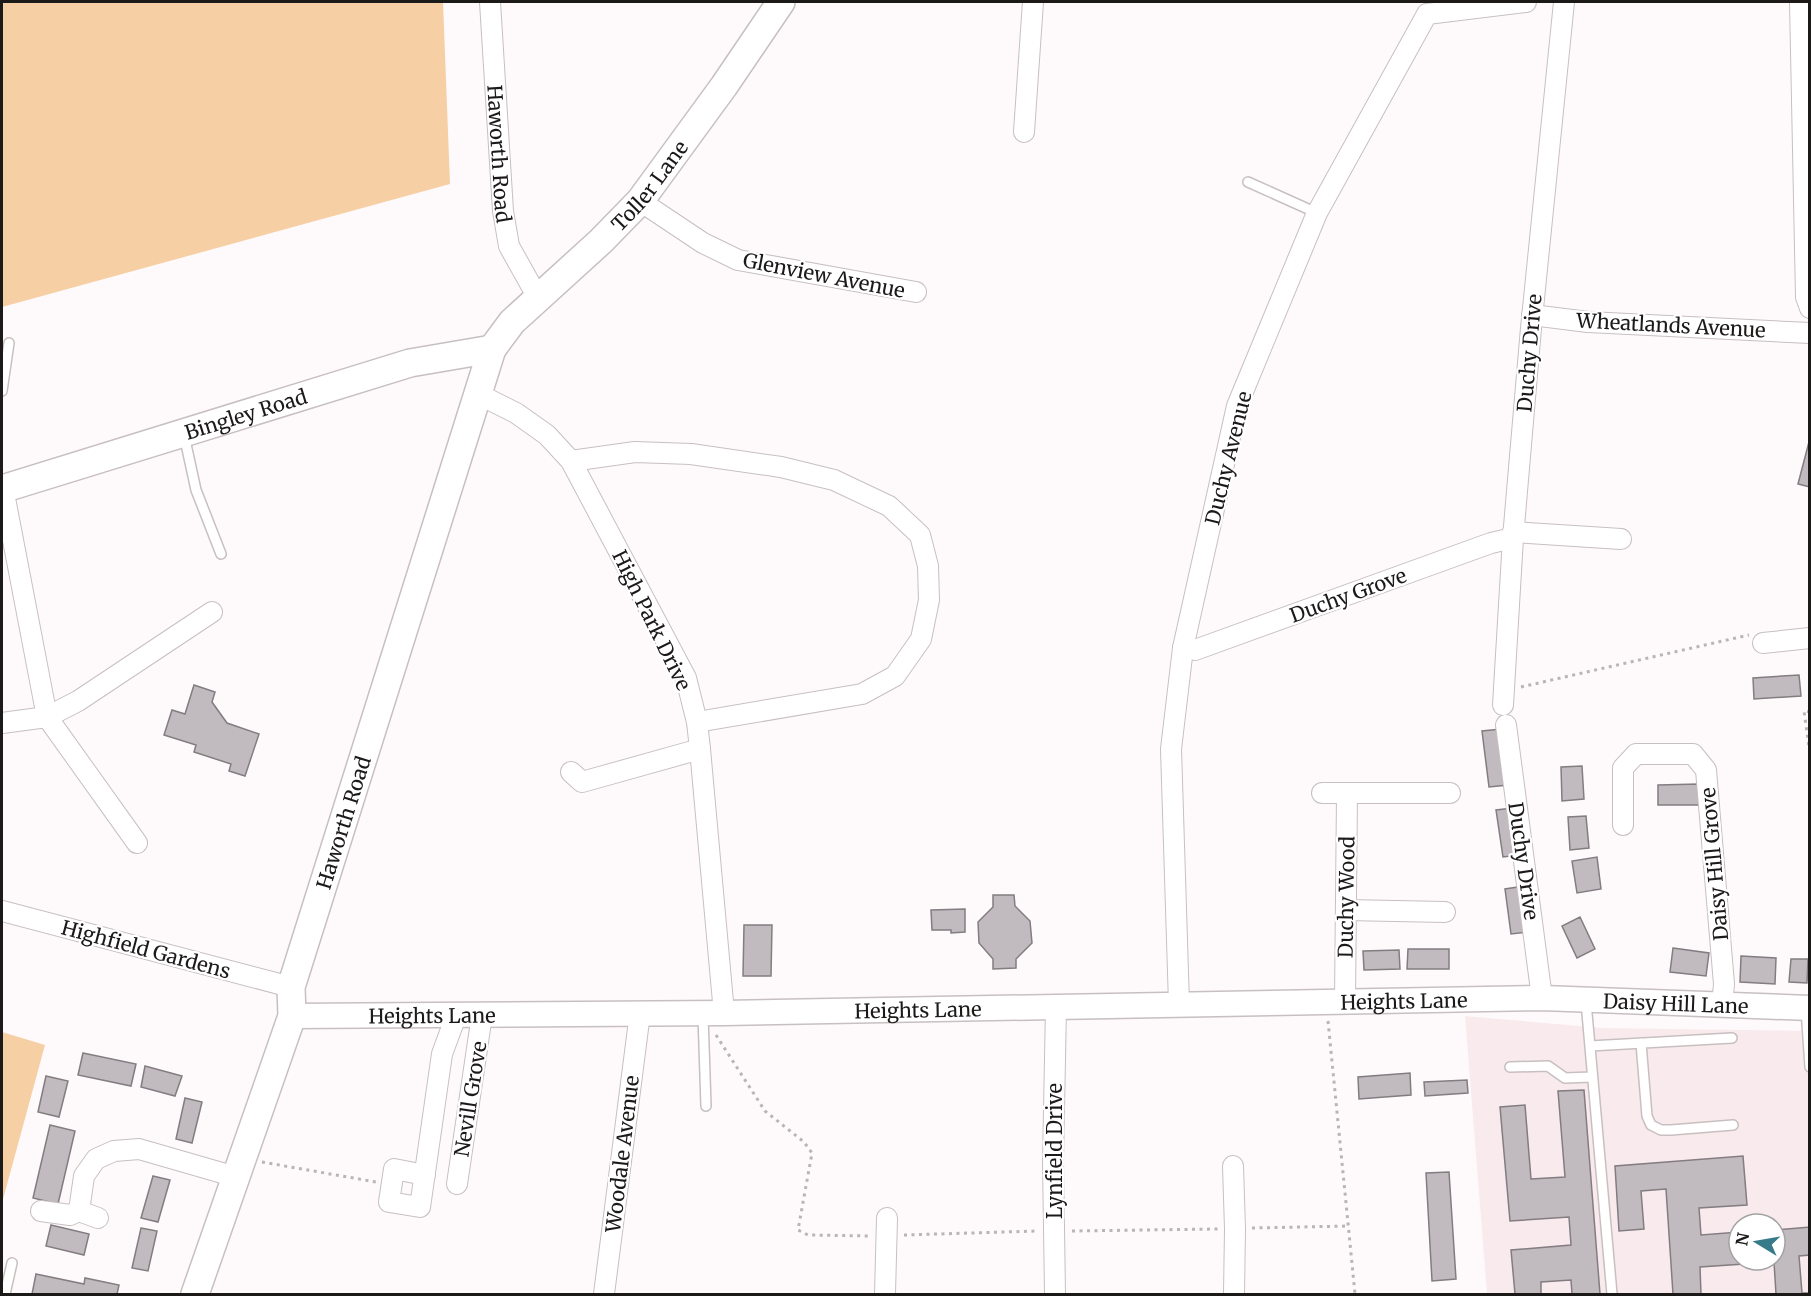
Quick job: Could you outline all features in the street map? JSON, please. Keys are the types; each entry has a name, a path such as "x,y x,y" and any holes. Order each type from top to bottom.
{"main road":[{"name":"Toller Lane","path":"492,349 512,322 601,241 640,201 781,2"},
{"name":"Haworth Road","path":"195,1294 292,1016 291,987 476,393 492,349"},
{"name":"Bingley Road","path":"2,487 410,363 492,349"}],"street":[{"name":"Haworth Road","path":"490,2 503,211 509,246 538,298"},
{"path":"1024,132 1033,2"},
{"name":"Duchy Avenue","path":"1179,1004 1171,749 1183,648 1237,406 1317,213 1424,8 1527,2"},
{"name":"Duchy Drive","path":"1504,698 1513,535 1532,315 1564,2"},
{"path":"1800,2 1806,297 1809,308"},
{"name":"Glenview Avenue","path":"640,201 703,243 738,260 916,292"},
{"name":"Wheatlands Avenue","path":"1532,315 1588,322 1809,333"},
{"name":"High Park Drive","path":"476,393 516,413 547,435 571,461 686,678 697,722 700,749 713,1013"},
{"path":"571,461 635,452 691,454 781,467 834,480 889,506 920,535 928,566 929,600 921,639 895,676 862,694 697,722"},
{"path":"2,487 47,717 137,843"},
{"name":"Duchy Grove","path":"1183,648 1195,650 1513,535 1621,539"},
{"path":"2,723 47,717 78,701 212,612"},
{"path":"1764,643 1809,638"},
{"name":"Duchy Drive","path":"1506,725 1542,998"},
{"path":"571,772 582,782 700,749"},
{"name":"Daisy Hill Grove","path":"1623,825 1623,768 1636,754 1693,754 1706,770 1724,984 1722,1005"},
{"name":"Duchy Wood","path":"1335,1001 1346,910 1347,793"},
{"path":"1322,794 1450,793"},
{"path":"1346,910 1445,912"},
{"name":"Highfield Gardens","path":"2,911 291,987"},
{"name":"Heights Lane","path":"292,1016 713,1013 1542,998"},
{"name":"Daisy Hill Lane","path":"1542,998 1808,1008"},
{"name":"Lynfield Drive","path":"1055,1294 1053,1162 1056,1007"},
{"name":"Woodale Avenue","path":"604,1294 640,1013"},
{"name":"Nevill Grove","path":"457,1184 482,1015"},
{"path":"425,1175 394,1169 389,1202 420,1207 425,1175 442,1054 456,1016"},
{"path":"40,1211 70,1215 88,1214 84,1176 96,1159 114,1151 139,1149 239,1168"},
{"path":"1233,1166 1234,1294"},
{"path":"885,1294 887,1227"}],"lane":[{"path":"1248,182 1317,213"},
{"path":"2,391 9,343"},
{"path":"184,432 196,490 221,554"},
{"path":"1586,999 1612,1294"},
{"path":"1808,1008 1809,1067"},
{"path":"705,1106 713,1013"},
{"path":"1590,1046 1732,1038"},
{"path":"1641,1043 1647,1116 1651,1125 1661,1130 1733,1125"},
{"path":"1510,1067 1548,1066 1565,1078 1592,1077"},
{"path":"5,1294 12,1263"}],"path":[{"path":"1504,698 1754,633 1764,643"},
{"path":"1809,712 1804,711 1809,754"},
{"path":"1335,1001 1348,1226 1355,1294"},
{"path":"713,1013 765,1111 804,1142 812,1154 798,1230 808,1235 887,1227 1054,1231 1348,1226"},
{"path":"239,1168 392,1185"}],"shaded area":[{"path":"2,2 443,2 450,184 2,307"},
{"path":"1465,1016 1603,1028 1809,1031 1809,1294 1487,1294"},
{"path":"2,1032 45,1045 2,1203"}],"building":[{"path":"1810,438 1810,487 1798,484"},
{"path":"1799,675 1801,696 1754,699 1753,678"},
{"path":"194,685 215,692 212,702 227,723 259,734 245,776 229,771 231,764 194,752 196,745 164,735 172,710 185,714"},
{"path":"1501,729 1508,785 1489,787 1482,731"},
{"path":"1582,766 1584,799 1562,801 1561,767"},
{"path":"1698,784 1699,805 1658,805 1658,785"},
{"path":"1513,808 1519,855 1503,857 1496,810"},
{"path":"1586,816 1589,848 1570,850 1568,817"},
{"path":"1597,857 1601,889 1577,893 1572,861"},
{"path":"1524,886 1529,932 1511,934 1505,889"},
{"path":"993,895 1014,895 1015,906 1030,921 1032,943 1016,959 1016,968 993,969 993,959 979,943 978,922 993,907"},
{"path":"965,909 965,932 951,933 951,930 932,930 931,910"},
{"path":"1580,917 1595,949 1577,958 1562,926"},
{"path":"744,925 772,925 771,976 743,976"},
{"path":"1673,948 1709,953 1706,976 1670,972"},
{"path":"1408,949 1449,949 1449,969 1407,969"},
{"path":"1399,950 1400,969 1364,970 1363,951"},
{"path":"1741,956 1776,958 1775,984 1740,982"},
{"path":"1791,959 1808,959 1807,983 1789,982"},
{"path":"83,1053 136,1064 131,1086 78,1075"},
{"path":"145,1066 182,1076 175,1096 141,1087"},
{"path":"1410,1073 1411,1095 1359,1099 1358,1077"},
{"path":"46,1076 68,1081 59,1117 38,1112"},
{"path":"1467,1080 1468,1093 1425,1096 1424,1082"},
{"path":"1584,1090 1600,1294 1572,1294 1571,1280 1541,1282 1541,1294 1515,1294 1511,1250 1571,1245 1569,1217 1510,1221 1500,1107 1525,1105 1531,1179 1565,1177 1558,1091"},
{"path":"185,1098 202,1102 192,1143 176,1139"},
{"path":"50,1125 75,1131 58,1204 33,1198"},
{"path":"1743,1156 1747,1205 1699,1208 1701,1235 1727,1233 1727,1265 1700,1267 1701,1294 1673,1294 1666,1189 1641,1191 1644,1229 1619,1231 1615,1166"},
{"path":"1449,1172 1456,1279 1432,1281 1426,1173"},
{"path":"153,1176 170,1180 158,1222 141,1218"},
{"path":"51,1225 89,1234 84,1255 46,1246"},
{"path":"1810,1227 1810,1255 1799,1256 1802,1293 1810,1294 1776,1294 1775,1272 1787,1272 1787,1229"},
{"path":"141,1228 157,1231 148,1271 132,1268"},
{"path":"36,1274 84,1284 85,1278 119,1285 117,1294 32,1294"}]}
